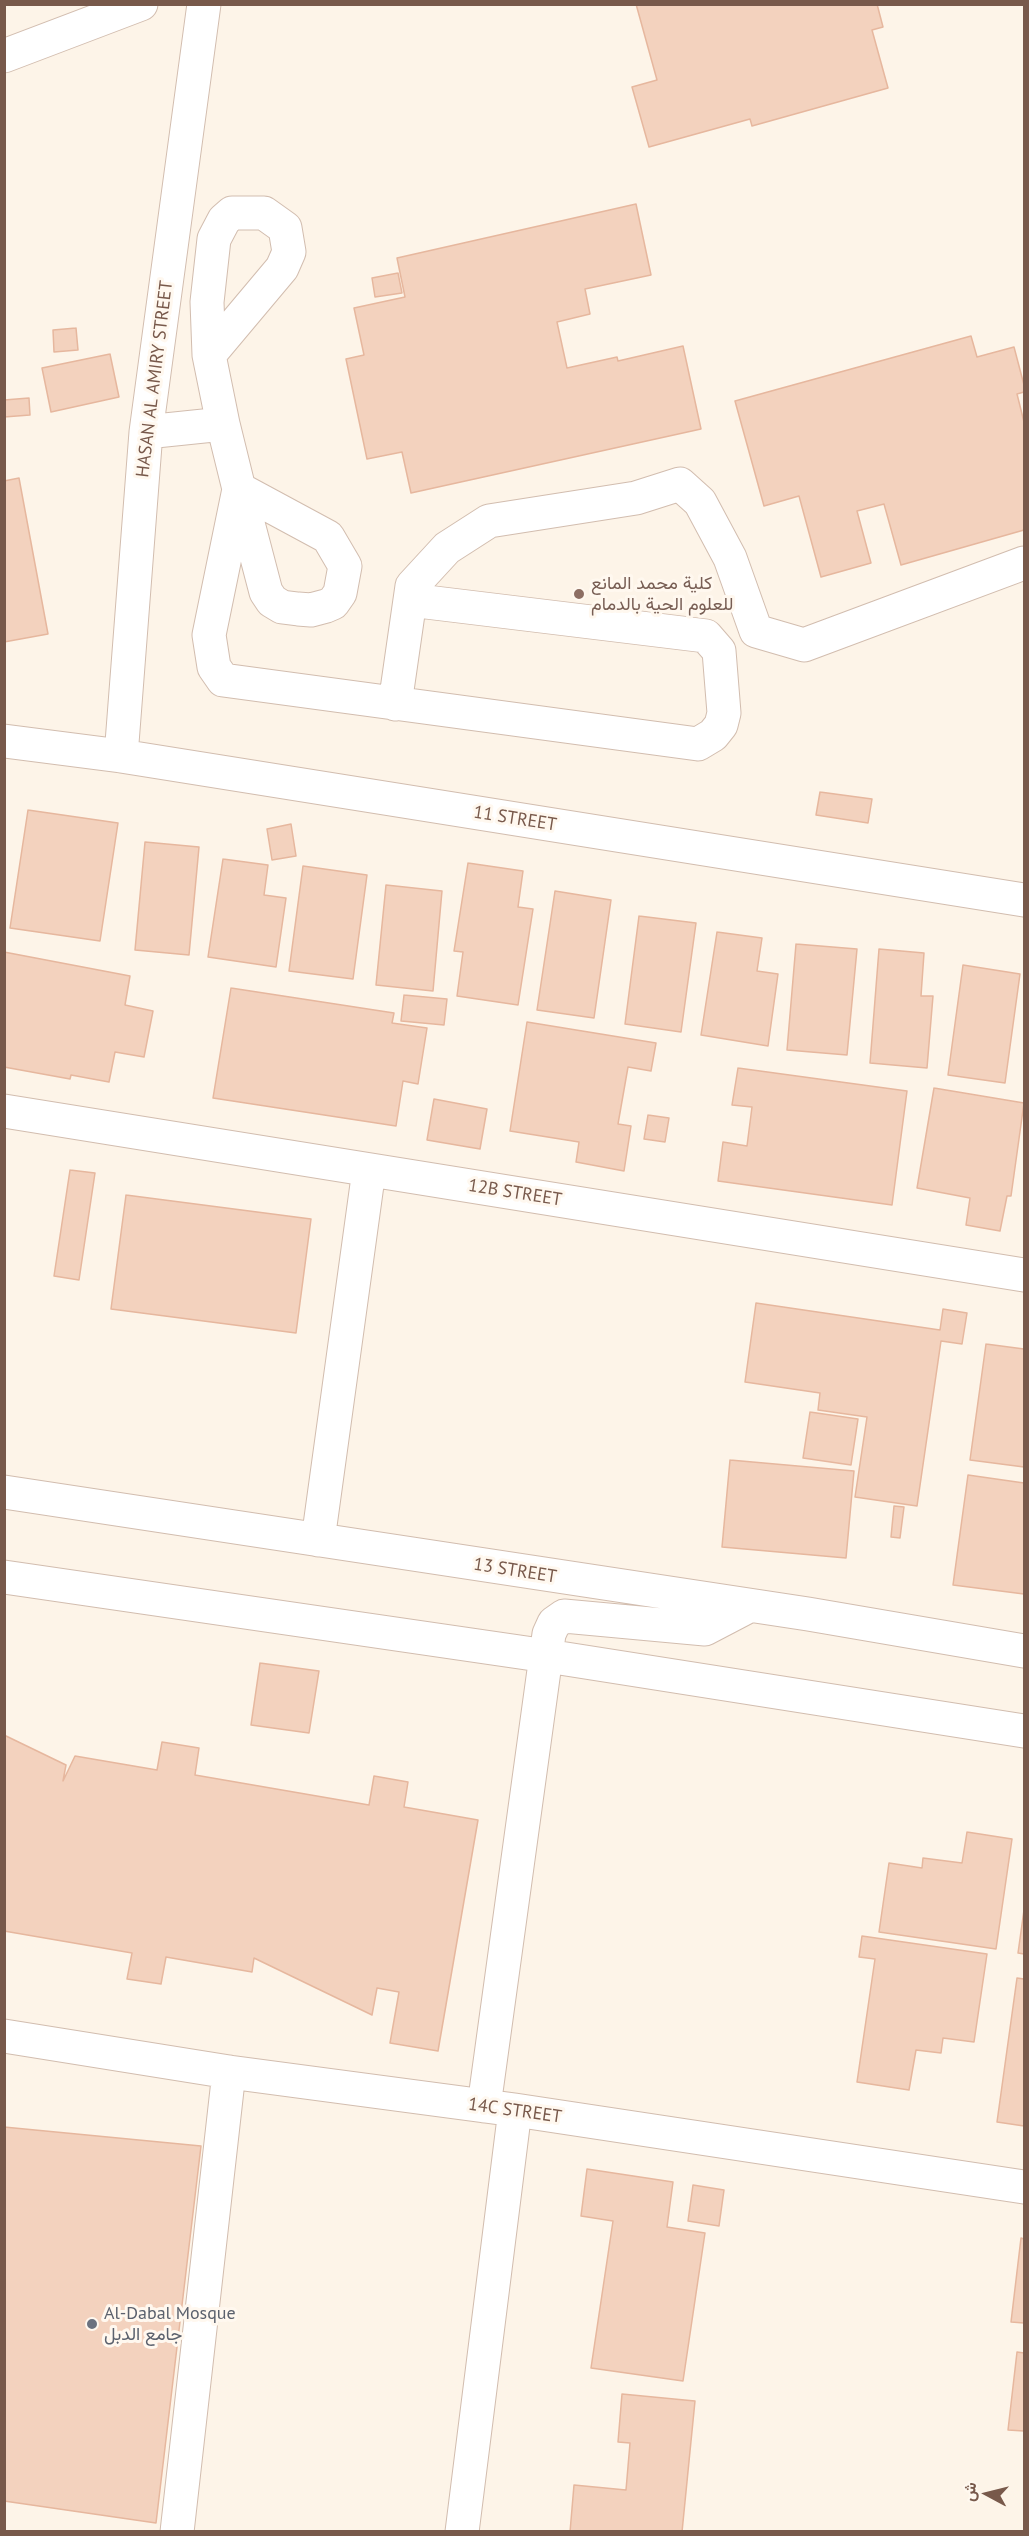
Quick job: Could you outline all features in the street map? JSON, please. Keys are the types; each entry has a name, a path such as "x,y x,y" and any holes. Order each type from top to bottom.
{"street":[{"path":"4,56 141,4"},
{"name":"HASAN AL AMIRY STREET","path":"121,756 146,432 204,4"},
{"path":"209,355 239,489 209,635 214,667 223,680 698,744 713,735 721,725 724,713 719,651 706,636 410,600"},
{"path":"146,432 223,424"},
{"path":"395,704 412,585 447,548 489,521 636,498 680,484 700,502 730,558 756,631 804,645 1024,563"},
{"name":"11 STREET","path":"4,741 121,756 1024,900"},
{"name":"12B STREET","path":"4,1112 1024,1275"},
{"path":"318,1540 369,1170"},
{"name":"13 STREET","path":"4,1492 749,1606 1024,1651"},
{"path":"4,1578 547,1656 1024,1731"},
{"path":"462,2532 499,2108 547,1656 554,1623 564,1616 705,1629 749,1606"},
{"name":"14C STREET","path":"4,2036 229,2072 499,2108 1024,2187"},
{"path":"177,2532 229,2072"}],"building":[{"path":"636,4 877,4 883,27 872,30 888,88 752,126 750,119 649,147 632,87 657,80"},
{"path":"636,204 651,275 585,289 590,314 557,322 567,368 617,357 618,361 683,346 701,429 411,493 402,452 367,459 346,359 364,355 354,308 405,297 397,258"},
{"path":"398,273 402,293 375,297 372,278"},
{"path":"76,328 78,350 54,352 53,330"},
{"path":"971,336 977,357 1014,347 1024,385 1024,392 1017,394 1024,422 1024,530 901,565 884,504 857,511 871,563 821,577 799,496 764,506 735,401"},
{"path":"110,354 119,397 51,412 42,368"},
{"path":"29,398 30,415 4,417 4,400"},
{"path":"19,478 48,634 4,642 4,481"},
{"path":"820,792 872,799 868,823 816,815"},
{"path":"28,810 118,823 100,941 10,928"},
{"path":"291,824 296,856 272,860 267,829"},
{"path":"145,842 199,847 189,955 135,950"},
{"path":"223,859 268,865 264,895 286,898 276,967 208,957"},
{"path":"468,863 523,871 518,907 533,909 518,1005 457,996 463,952 454,951"},
{"path":"303,866 367,875 353,979 289,971"},
{"path":"386,885 442,891 433,991 376,985"},
{"path":"555,891 611,900 594,1018 537,1010"},
{"path":"639,916 696,923 681,1032 625,1024"},
{"path":"717,932 762,938 757,971 778,974 768,1046 701,1035"},
{"path":"796,944 857,949 847,1055 787,1050"},
{"path":"879,949 924,953 921,996 933,996 927,1068 870,1063"},
{"path":"4,952 130,976 125,1005 153,1011 144,1057 115,1052 109,1082 71,1075 70,1079 4,1067"},
{"path":"963,965 1020,974 1005,1083 948,1075"},
{"path":"231,988 394,1013 392,1023 427,1028 418,1084 403,1081 396,1126 213,1098"},
{"path":"404,995 447,999 444,1025 401,1021"},
{"path":"527,1022 656,1043 651,1071 628,1067 618,1124 631,1126 624,1171 576,1162 579,1142 510,1131"},
{"path":"738,1068 907,1091 892,1205 718,1181 723,1142 747,1146 752,1107 732,1105"},
{"path":"934,1088 1024,1103 1011,1196 1007,1196 1000,1231 966,1225 970,1198 917,1188"},
{"path":"434,1099 487,1109 480,1149 427,1140"},
{"path":"648,1115 669,1118 665,1142 644,1139"},
{"path":"70,1170 95,1173 79,1280 54,1276"},
{"path":"126,1195 311,1219 296,1333 111,1309"},
{"path":"756,1303 940,1330 943,1309 967,1313 962,1344 941,1341 917,1506 855,1497 867,1417 818,1410 820,1393 745,1382"},
{"path":"986,1344 1024,1349 1024,1467 970,1460"},
{"path":"810,1412 858,1419 851,1465 803,1458"},
{"path":"730,1460 854,1471 846,1558 722,1547"},
{"path":"968,1475 1024,1483 1024,1594 953,1585"},
{"path":"894,1506 904,1507 900,1538 891,1537"},
{"path":"260,1663 319,1671 309,1733 251,1725"},
{"path":"4,1735 66,1765 63,1781 75,1756 157,1770 162,1742 199,1748 195,1775 369,1805 374,1776 408,1782 404,1807 478,1820 438,2051 390,2043 399,1992 377,1988 372,2015 254,1958 252,1972 166,1957 161,1984 127,1979 132,1953 4,1931"},
{"path":"967,1832 1012,1839 996,1949 879,1932 889,1863 922,1868 923,1858 962,1863"},
{"path":"1024,1910 1024,1954 1018,1953"},
{"path":"862,1936 987,1954 974,2042 943,2038 941,2053 916,2050 909,2090 857,2082 875,1959 859,1957"},
{"path":"1017,1978 1024,1979 1024,2126 997,2122"},
{"name":"Al-Dabal Mosque جامع الدبل","path":"4,2127 201,2146 156,2523 4,2501"},
{"path":"587,2169 673,2182 667,2227 705,2233 683,2381 591,2368 613,2221 581,2216"},
{"path":"693,2185 724,2190 719,2226 688,2221"},
{"path":"1021,2238 1024,2239 1024,2323 1011,2322"},
{"path":"1017,2352 1024,2353 1024,2431 1008,2430"},
{"path":"622,2394 695,2401 682,2532 570,2532 574,2485 626,2490 630,2443 618,2442"}],"place":[{"name":"كلية محمد المانع للعلوم الحية بالدمام","path":"579,594"},
{"name":"Al-Dabal Mosque جامع الدبل","path":"92,2324"}]}
